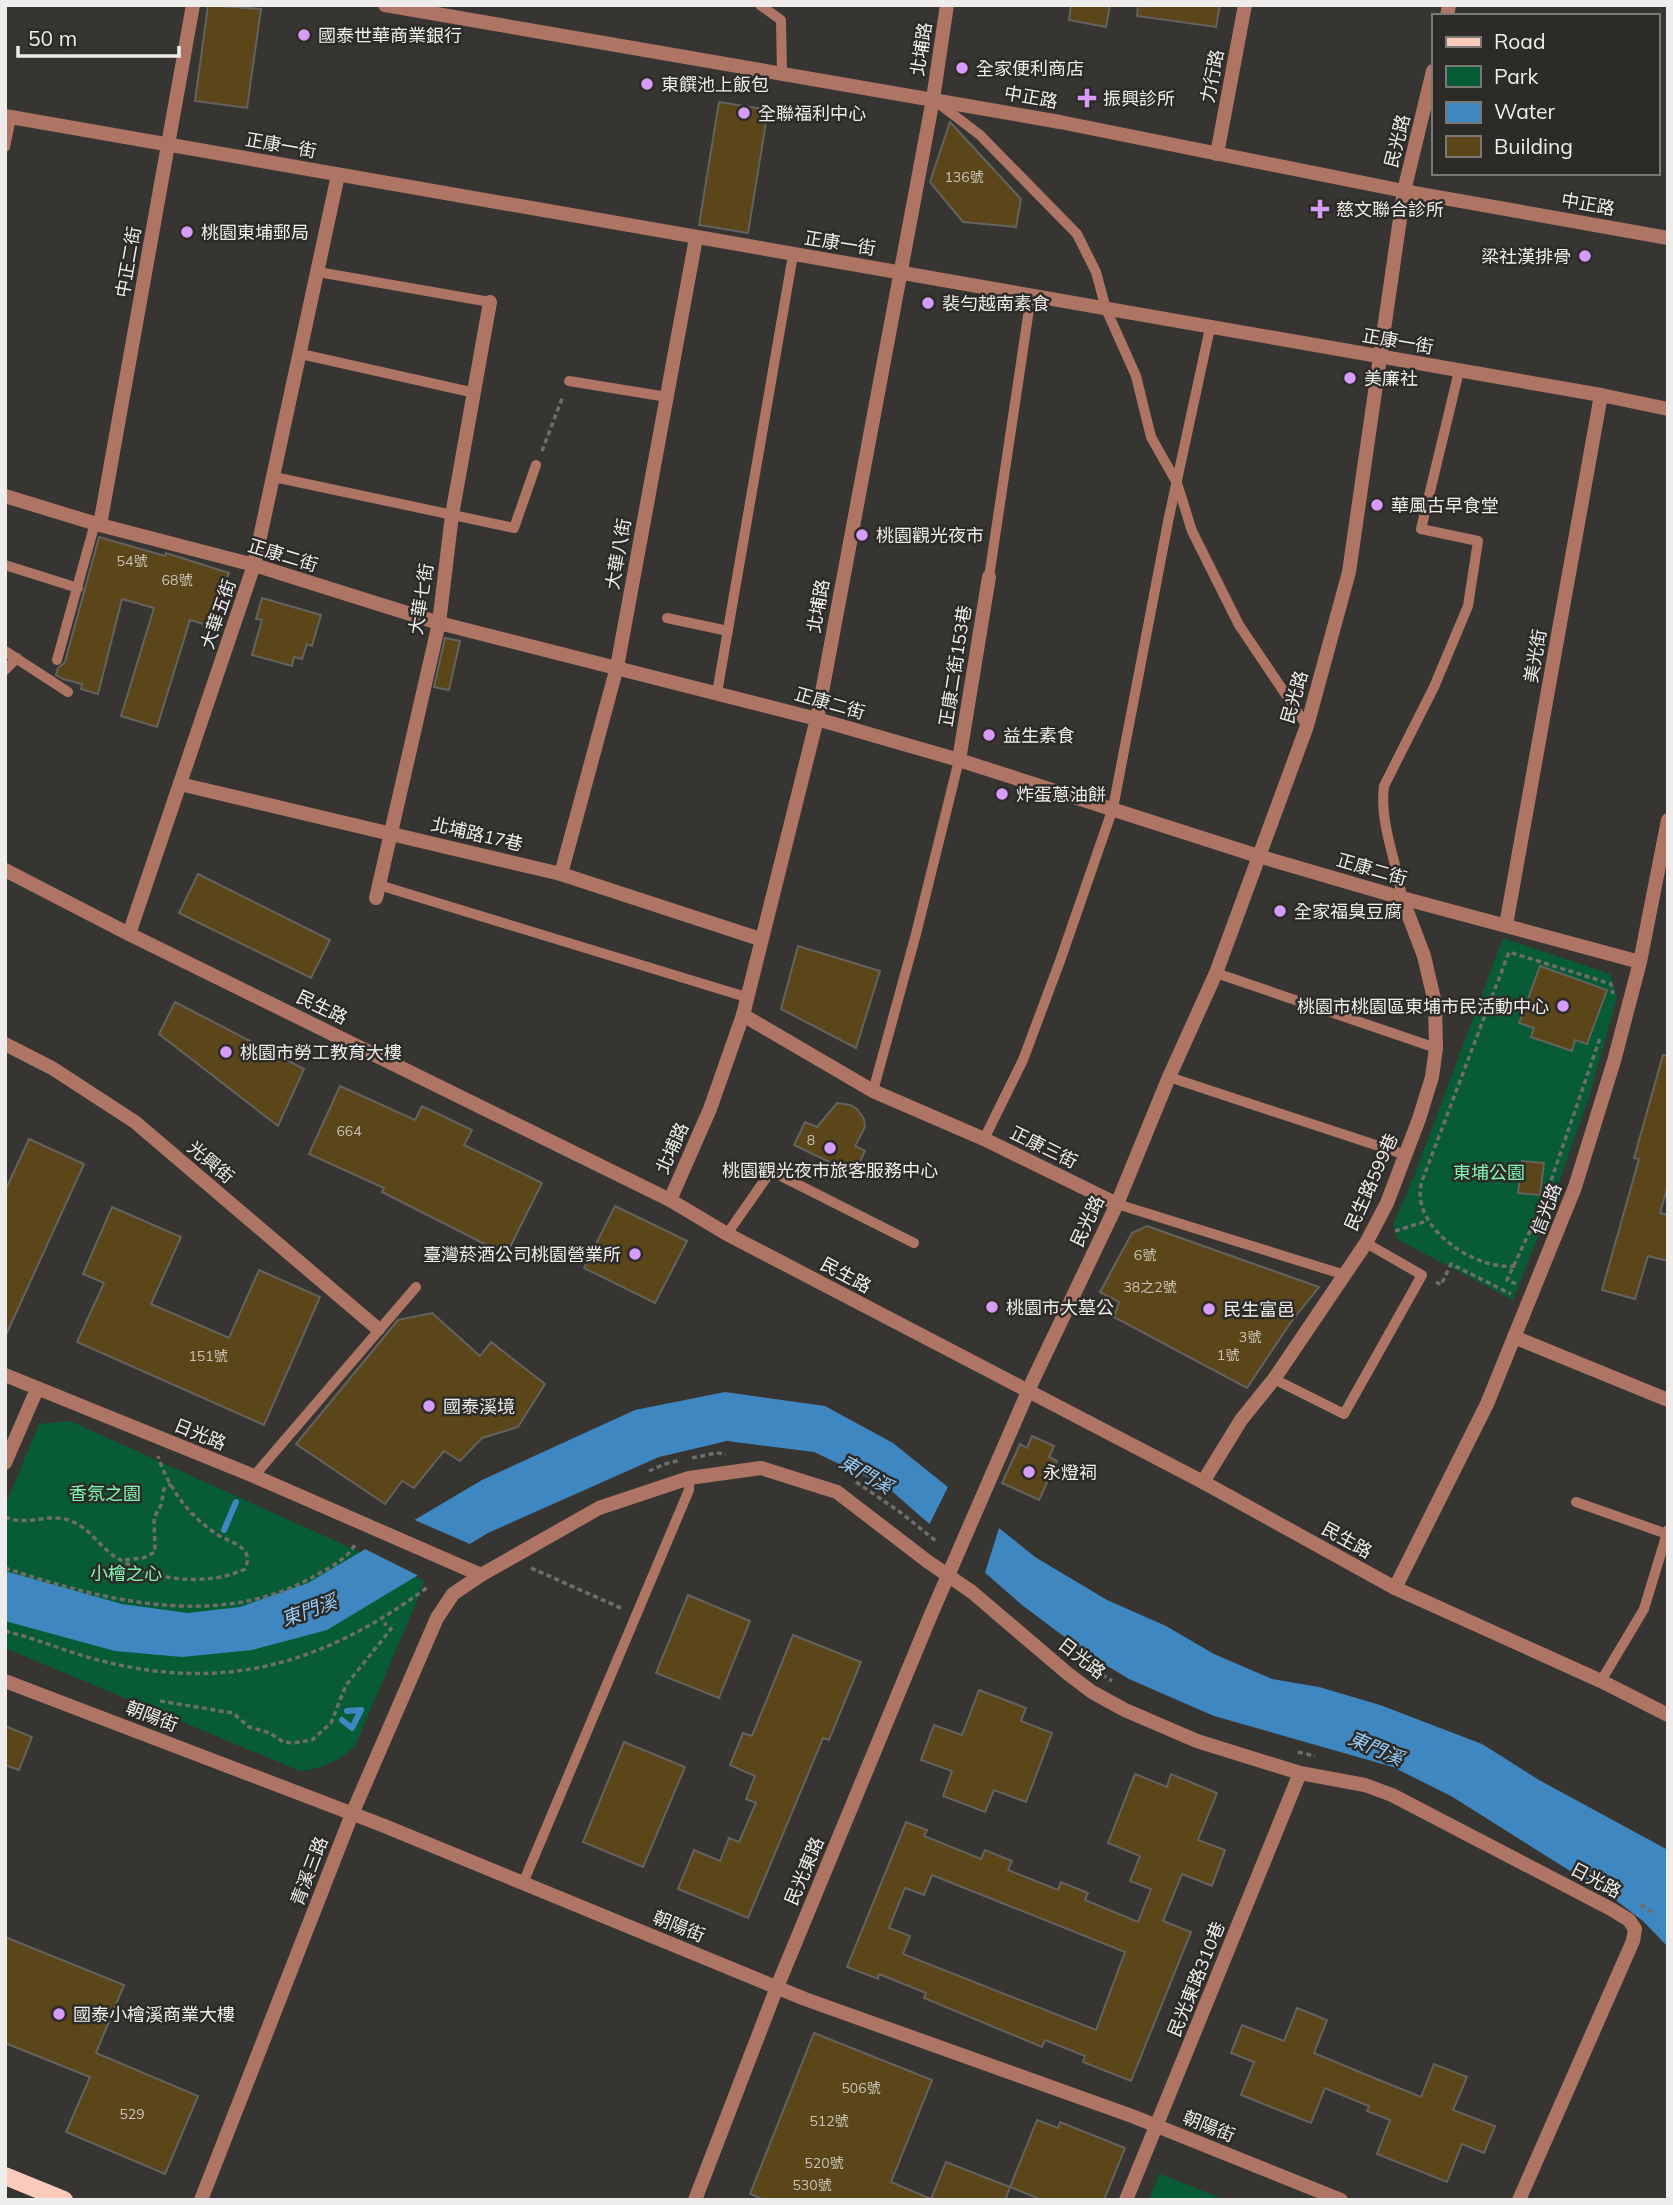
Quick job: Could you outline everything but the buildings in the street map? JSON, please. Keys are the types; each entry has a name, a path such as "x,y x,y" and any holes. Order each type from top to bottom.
{"main road":[{"path":"5,2176 65,2200"}],"street":[{"name":"中正二街","path":"98,524 193,5"},
{"name":"中正路","path":"385,5 933,99 1404,191 1668,238"},
{"name":"北埔路","path":"670,1200 710,1109 743,1015 817,719 898,272 933,99 947,5"},
{"name":"力行路","path":"1217,154 1245,5"},
{"name":"民光路","path":"1028,1392 1117,1204 1169,1077 1216,973 1307,726 1349,572 1404,191 1432,75"},
{"name":"正康一街","path":"8,117 1601,395 1668,409"},
{"name":"大華五街","path":"129,934 254,565 338,175"},
{"name":"大華八街","path":"561,874 617,667 696,238"},
{"name":"大華七街","path":"378,891 439,623 452,515 490,302"},
{"name":"美光街","path":"1506,925 1601,395"},
{"name":"正康二街","path":"5,496 98,524 254,565 439,623 817,719 959,760 1258,856 1640,962"},
{"name":"正康二街153巷","path":"959,760 989,577"},
{"name":"北埔路17巷","path":"180,784 561,874 760,939"},
{"name":"信光路","path":"1395,1588 1487,1404 1575,1187 1614,1061 1640,962 1668,820"},
{"name":"民生路","path":"5,870 129,934 670,1200 727,1234 1203,1482 1395,1588 1601,1681 1668,1715"},
{"name":"民生路599巷","path":"1203,1482 1241,1420 1274,1379 1366,1243 1387,1203 1406,1155 1432,1077 1436,1048 1435,1003 1424,956 1402,898"},
{"name":"正康三街","path":"743,1015 873,1091 984,1139 1117,1204"},
{"name":"光興街","path":"5,1044 52,1068 135,1122 379,1329"},
{"path":"1514,1337 1667,1399"},
{"name":"日光路","path":"5,1375 254,1476 481,1575 599,1508 689,1478 761,1468 837,1492 982,1599 1092,1692 1125,1710 1197,1741 1300,1773 1365,1785 1392,1795 1629,1920 1636,1929 1633,1941 1519,2200"},
{"path":"5,1463 37,1389"},
{"name":"民光東路","path":"698,2199 776,1987 1028,1392"},
{"name":"青溪三路","path":"201,2200 352,1814 437,1618 453,1594 481,1575"},
{"name":"朝陽街","path":"5,1681 352,1814 776,1987 1157,2126 1341,2200"},
{"name":"民光東路310巷","path":"1126,2200 1300,1773"}],"lane":[{"path":"760,5 781,20 782,73"},
{"path":"933,99 980,135 1077,234 1096,272 1106,309 1136,376 1152,437 1177,484 1192,531 1239,625 1307,726"},
{"path":"5,147 8,117"},
{"path":"717,693 793,255"},
{"path":"318,272 490,302"},
{"path":"989,577 1031,296"},
{"path":"984,1139 1023,1060 1113,808 1210,328"},
{"path":"301,354 475,393"},
{"path":"1402,898 1399,874 1384,819 1384,786 1434,687 1468,606 1478,541 1421,528 1459,371"},
{"path":"569,381 667,397"},
{"path":"274,477 514,528 536,465"},
{"path":"57,660 98,524"},
{"path":"5,565 78,589"},
{"path":"667,618 728,631"},
{"path":"5,651 68,692"},
{"path":"5,670 17,658"},
{"path":"873,1091 916,934 959,760"},
{"path":"378,891 746,997"},
{"path":"1216,973 1436,1048"},
{"path":"1169,1077 1406,1155"},
{"path":"727,1234 771,1171 914,1243"},
{"name":"正康三街","path":"1117,1204 1345,1275"},
{"path":"1274,1379 1344,1414 1422,1275 1366,1243"},
{"path":"254,1476 416,1287"},
{"path":"523,1883 689,1490 689,1478"},
{"path":"1576,1502 1667,1532 1644,1609 1601,1681"}],"path":[{"path":"536,465 569,381"},
{"path":"1515,1266 1494,1264 1462,1251 1442,1239 1427,1221 1422,1208 1420,1188 1509,952 1611,984 1613,997"},
{"path":"1516,1284 1507,1280 1544,1200 1601,1035"},
{"path":"1395,1231 1427,1221"},
{"path":"1441,1285 1451,1264 1511,1296"},
{"path":"5,1517 18,1522 58,1517 73,1522 85,1529 111,1553 151,1574 189,1579 229,1575 245,1569 247,1554 239,1545 221,1537 199,1520 186,1506 163,1472 158,1456"},
{"path":"123,1560 144,1559 155,1552 153,1518 158,1515 164,1489 171,1484"},
{"path":"5,1568 106,1595 166,1606 209,1607 249,1601 298,1585 351,1553 356,1543"},
{"path":"531,1568 628,1612"},
{"path":"5,1631 102,1661 152,1670 201,1673 247,1671 282,1664 326,1649 390,1615 428,1587"},
{"path":"160,1701 233,1713 249,1727 271,1733 284,1742 312,1740 331,1723 346,1685 391,1629 384,1623"},
{"path":"1084,1663 1118,1685"},
{"path":"1290,1751 1326,1758"},
{"path":"1638,1903 1655,1914"}],"green space":[{"name":"東埔公園","path":"1503,938 1610,974 1617,997 1589,1097 1513,1300 1397,1239 1393,1225 1415,1174"},
{"name":"小檜之心","path":"70,1421 424,1581 355,1746 349,1752 330,1763 300,1771 5,1648 5,1506 39,1424"},
{"path":"1160,2174 1226,2200 1149,2200"}],"water":[{"name":"東門溪","path":"725,1392 825,1406 893,1443 1035,1557 1107,1600 1166,1626 1214,1654 1272,1679 1319,1687 1380,1705 1482,1744 1539,1780 1668,1850 1668,1947 1643,1921 1613,1898 1451,1796 1393,1767 1214,1716 1129,1679 1086,1653 1022,1605 886,1486 814,1452 727,1441 659,1457 488,1533 327,1630 252,1650 182,1657 115,1651 5,1621 5,1571 122,1604 188,1613 240,1607 308,1583 482,1480 635,1410"}],"pier":[{"path":"949,1485 1000,1525 984,1576 928,1527"},
{"path":"410,1518 470,1544 421,1577 361,1547"}],"waterway":[{"path":"224,1530 236,1502"},
{"path":"342,1720 352,1728 361,1710 347,1711"}],"place":[{"name":"國泰世華商業銀行","path":"304,35"},
{"name":"全家便利商店","path":"962,68"},
{"name":"東饌池上飯包","path":"647,84"},
{"name":"振興診所","path":"1087,98"},
{"name":"全聯福利中心","path":"744,113"},
{"name":"慈文聯合診所","path":"1320,209"},
{"name":"桃園東埔郵局","path":"187,232"},
{"name":"梁社漢排骨","path":"1585,256"},
{"name":"裴勻越南素食","path":"928,303"},
{"name":"美廉社","path":"1350,378"},
{"name":"華風古早食堂","path":"1377,505"},
{"name":"桃園觀光夜市","path":"862,535"},
{"name":"益生素食","path":"989,735"},
{"name":"炸蛋蔥油餅","path":"1002,794"},
{"name":"全家福臭豆腐","path":"1280,911"},
{"name":"桃園市桃園區東埔市民活動中心","path":"1563,1006"},
{"name":"桃園市勞工教育大樓","path":"226,1052"},
{"name":"桃園觀光夜市旅客服務中心","path":"830,1148"},
{"name":"臺灣菸酒公司桃園營業所","path":"635,1254"},
{"name":"桃園市大墓公","path":"992,1307"},
{"name":"民生富邑","path":"1209,1309"},
{"name":"國泰溪境","path":"429,1406"},
{"name":"永燈祠","path":"1029,1472"},
{"name":"國泰小檜溪商業大樓","path":"59,2014"}],"park label":[{"name":"香氛之園","path":"105,1493"}]}
